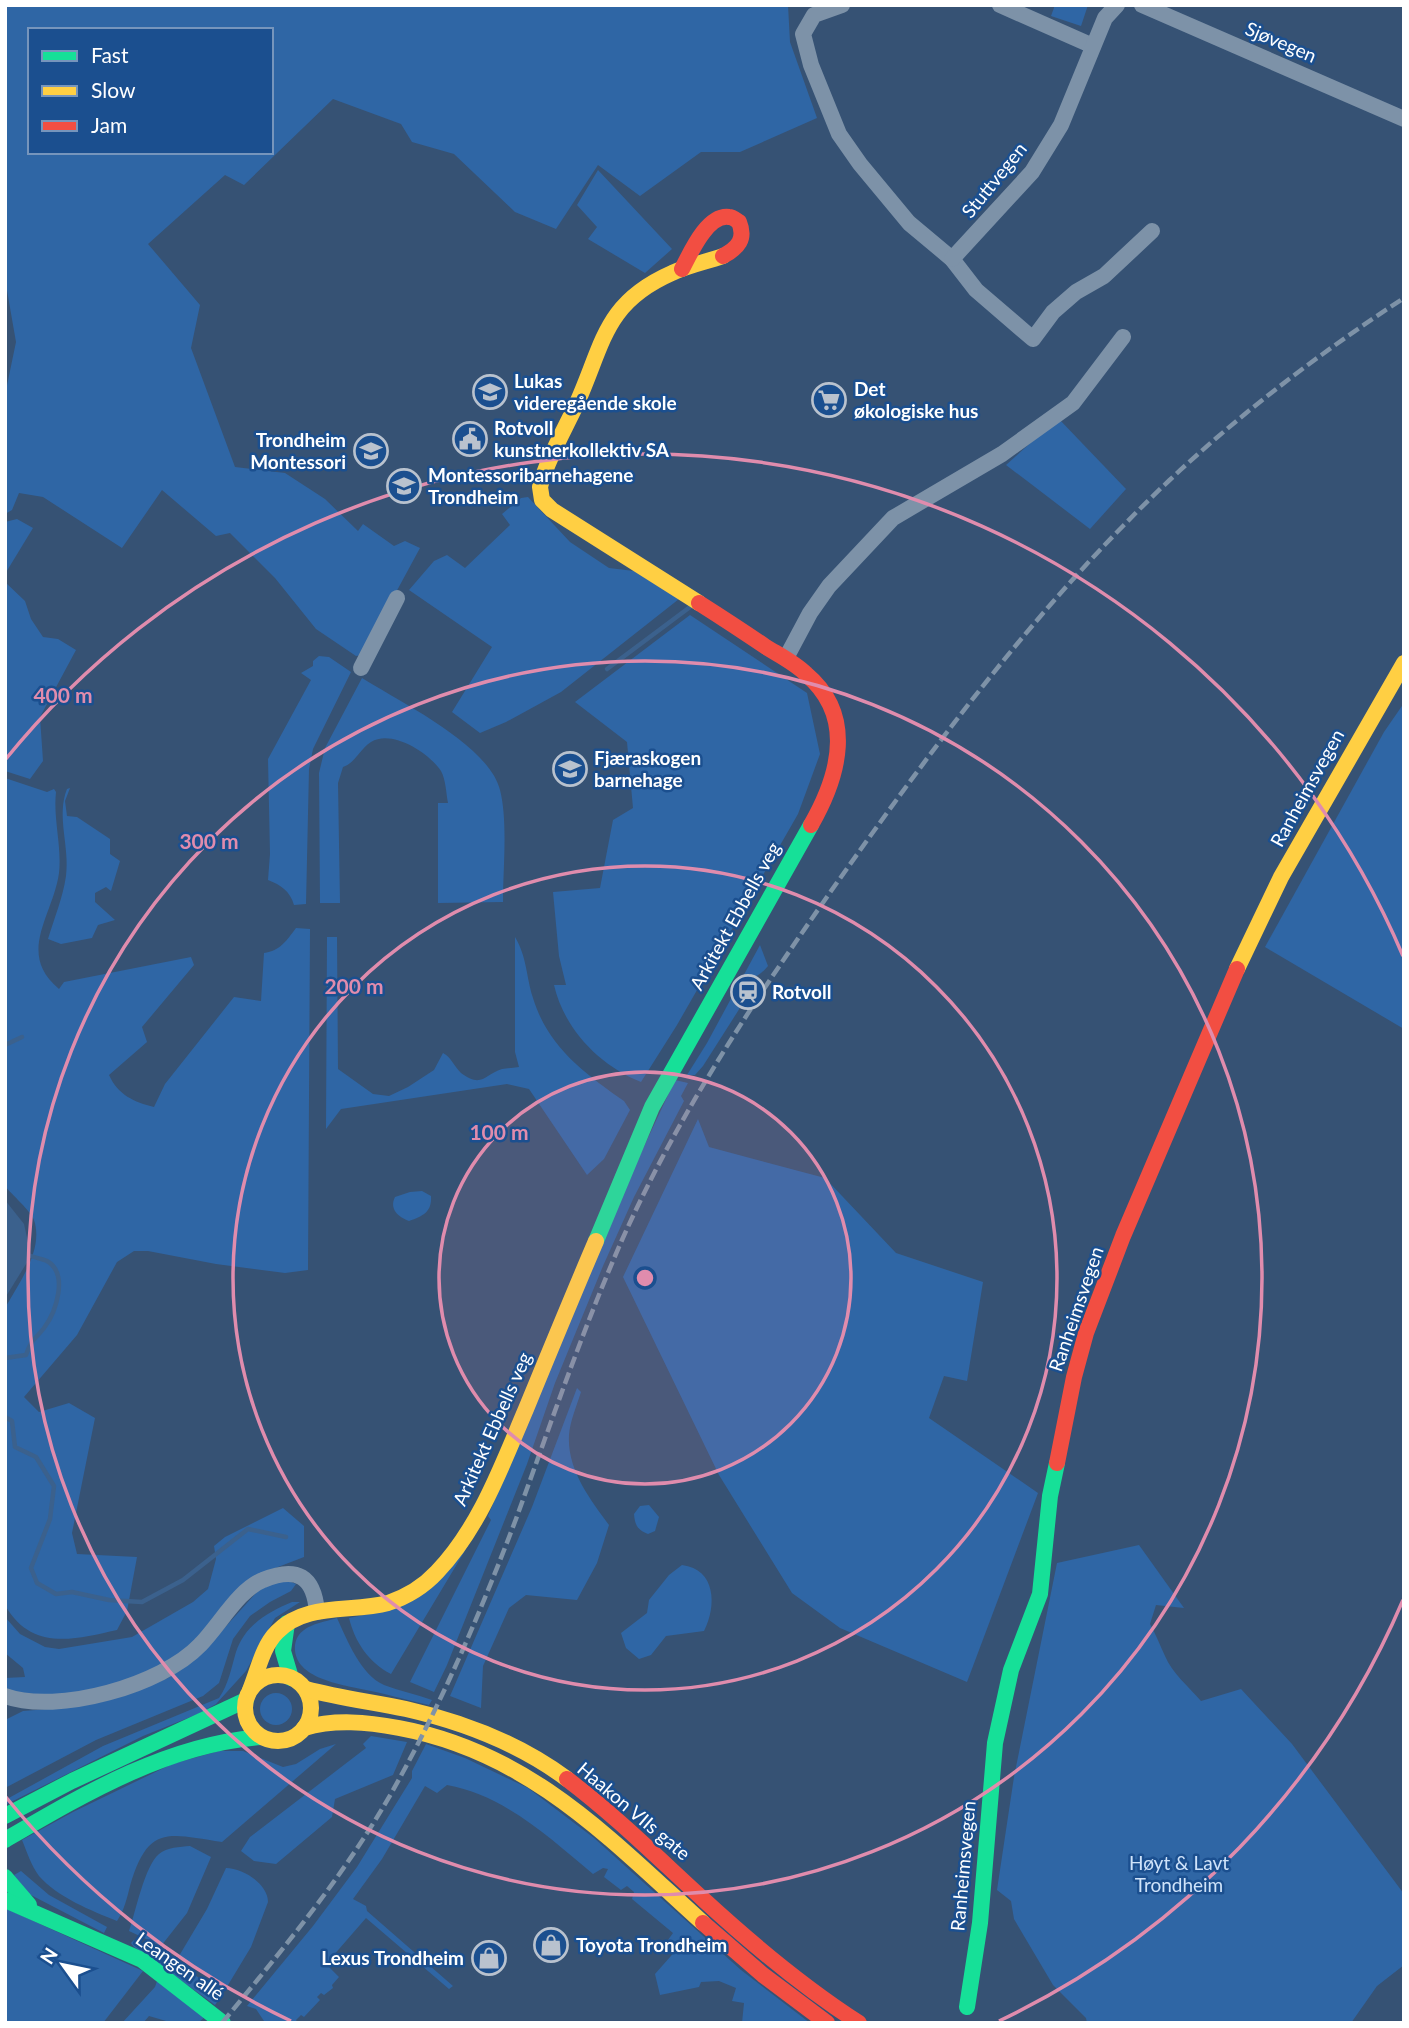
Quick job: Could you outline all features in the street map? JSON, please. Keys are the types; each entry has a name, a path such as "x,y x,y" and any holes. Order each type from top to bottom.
{"street":[{"path":"842,5 814,15 803,34 811,65 839,134 909,223 952,259 976,290 1033,339 1053,312 1076,292 1104,276 1152,231"},
{"path":"1000,5 1093,46 1105,18 1117,5"},
{"name":"Sjøvegen","path":"1142,5 1404,119"},
{"name":"Stuttvegen","path":"952,259 1032,172 1061,125 1093,46"},
{"name":"Arkitekt Ebbells veg","path":"287,1623 317,1612 402,1598 423,1585 440,1569 478,1516 497,1477 652,1107 820,810 832,783 839,744 832,709 807,674 786,658 556,513 544,504 540,494 541,482 586,382 602,337 613,318 627,300 648,285 682,269"},
{"path":"786,658 810,613 829,586 893,518 1002,454 1073,403 1123,337"},
{"path":"361,668 397,598"},
{"name":"Ranheimsvegen","path":"965,2014 980,1923 995,1743 1011,1670 1040,1594 1050,1496 1074,1377 1086,1333 1123,1236 1248,944 1281,877 1404,663"},
{"path":"5,1696 17,1701 71,1699 119,1690 150,1680 173,1668 200,1646 245,1592 261,1580 288,1573 298,1575 311,1584 317,1612"},
{"path":"287,1623 283,1651 291,1678"},
{"path":"261,1737 247,1721 248,1695 271,1640 287,1623"},
{"path":"5,1816 248,1695 264,1678 291,1678 306,1689 310,1711 304,1728 289,1739 236,1738 167,1756 66,1805 5,1840"},
{"name":"Haakon VIIs gate","path":"306,1689 451,1721 496,1739 542,1763 586,1793 621,1823 754,1946 859,2023"},
{"name":"Haakon VIIs gate","path":"304,1728 322,1722 400,1726 442,1737 487,1754 530,1777 575,1807 741,1957 787,1995 827,2023"},
{"name":"Leangen allé","path":"5,1877 14,1890 36,1911"},
{"name":"Leangen allé","path":"5,1899 142,1960 223,2023"}],"green space":[{"path":"5,5 788,5 790,42 817,118 740,152 701,152 640,196 598,165 556,229 515,212 454,154 412,142 401,124 333,99 244,185 225,175 148,244 200,305 191,348 235,467 285,473 325,499 358,531 363,524 394,546 405,541 420,548 362,655 356,656 316,629 275,578 230,533 216,536 162,490 122,548 43,497 19,493 12,510 5,514 5,395 16,342 5,279"},
{"path":"1055,5 1088,5 1081,26 1051,16"},
{"path":"598,170 672,249 645,273 588,239 597,227 577,205"},
{"path":"1058,418 1126,489 1090,529 1006,465"},
{"path":"528,497 570,542 609,568 634,571 679,599 561,692 480,733 452,712 492,647 409,590 434,561 447,555 465,568 510,525 502,514 521,498"},
{"path":"17,519 33,528 5,574 5,522"},
{"path":"5,582 25,601 31,619 43,637 58,639 76,650 40,717 43,761 30,779 5,771"},
{"path":"690,615 807,693 820,754 798,814 677,1025 641,1082 598,1056 575,1031 559,1001 554,985 566,985 559,956 553,892 600,888 613,820 633,808 627,742 575,702"},
{"path":"319,656 329,657 351,672 313,749 309,769 306,904 294,905 284,889 268,880 268,759 311,680 301,673 313,666 313,661"},
{"path":"362,678 462,741 492,773 500,790 504,816 503,902 438,903 438,803 448,803 444,778 435,764 419,750 399,741 380,739 371,742 343,767 338,783 340,903 320,903 319,773 325,748"},
{"path":"1404,703 1404,1029 1265,947 1384,732"},
{"path":"5,778 47,792 54,789 56,792 59,873 39,948 40,962 46,975 59,989 64,982 191,957 194,965 142,1027 147,1042 109,1075 117,1088 133,1100 154,1107 165,1084 234,997 261,1001 264,953 279,947 296,928 310,929 308,1270 285,1273 134,1251 117,1262 77,1335 24,1397 39,1412 69,1403 95,1418 72,1533 77,1554 137,1557 127,1611 117,1630 69,1639 40,1636 27,1630 15,1620 5,1605 5,1308 33,1254 36,1231 32,1216 5,1186"},
{"path":"70,788 65,801 67,816 77,817 110,839 110,854 120,861 111,891 106,887 95,893 95,902 115,920 98,925 92,938 61,944 48,939 66,876 63,810 67,789"},
{"path":"327,937 337,937 338,1069 373,1094 389,1096 434,1070 443,1053 461,1073 474,1080 483,1079 502,1069 519,1067 515,1052 515,937 524,959 533,998 548,1031 569,1057 624,1101 630,1110 604,1159 587,1175 529,1089 507,1084 341,1109 326,1129"},
{"path":"760,945 768,966 747,986 745,1000 703,1066 695,1075 687,1075 707,1043"},
{"path":"675,1080 688,1083 681,1096 684,1101 634,1197 603,1266 555,1383 527,1464 447,1665 434,1692 410,1682 491,1520 488,1516 607,1226"},
{"path":"698,1119 709,1147 825,1178 896,1253 983,1282 967,1381 944,1376 929,1418 1038,1493 967,1682 840,1628 792,1593 719,1475 623,1277"},
{"path":"422,1191 431,1196 426,1213 409,1221 396,1212 393,1205 395,1197"},
{"path":"577,1388 581,1392 572,1419 569,1448 581,1483 609,1525 597,1563 577,1600 526,1595 509,1608 483,1666 481,1708 450,1696 532,1507"},
{"path":"649,1505 659,1517 655,1531 648,1534 638,1527 634,1514 640,1506"},
{"path":"283,1508 304,1526 304,1557 265,1572 194,1645 156,1671 92,1690 53,1696 5,1691 5,1678 25,1677 23,1668 5,1653 5,1617 20,1634 45,1647 59,1649 132,1637 193,1602 208,1589 216,1559 214,1546 225,1537"},
{"path":"469,1544 391,1674 376,1664 355,1635 349,1618 369,1614"},
{"name":"Høyt & Lavt Trondheim","path":"1139,1545 1184,1608 1156,1605 1150,1624 1168,1662 1181,1680 1201,1701 1241,1689 1292,1744 1404,1894 1404,1965 1377,1986 1351,2023 1087,2023 1086,2018 1053,1985 1014,1919 1011,1901 997,1890 1014,1777 1057,1563"},
{"path":"682,1565 702,1573 711,1590 711,1611 704,1631 666,1636 651,1655 639,1659 626,1648 621,1633 647,1613 649,1600 669,1575"},
{"path":"286,1580 296,1584 291,1591 250,1616 233,1639 219,1683 203,1696 96,1740 5,1788 5,1720 23,1711 61,1708 151,1685 168,1678 200,1655 257,1592 265,1586"},
{"path":"292,1602 300,1602 275,1618 246,1671 216,1704 143,1736 5,1805 7,1799 103,1746 219,1698 245,1634 266,1615"},
{"path":"337,1618 356,1656 368,1673 384,1685 432,1700 429,1705 329,1681 308,1672 296,1656 297,1638 311,1626"},
{"path":"276,1693 288,1697 292,1709 288,1721 276,1725 264,1721 260,1709 264,1697"},
{"path":"371,1736 407,1742 393,1775 335,1799 332,1817 276,1864 254,1861 241,1851 250,1837 366,1748 363,1744"},
{"path":"336,1744 222,1842 174,1836 153,1843 144,1852 137,1866 117,1921 75,1903 46,1884 34,1867 22,1840 172,1764 219,1751 243,1751 283,1767 296,1764 320,1749"},
{"path":"426,1744 465,1758 528,1788 594,1838 741,1970 810,2023 742,2023 744,2003 732,2001 736,1988 719,1981 701,1982 699,1987 660,1995 655,1974 678,1948 668,1940 673,1933 632,1899 634,1892 627,1886 621,1890 604,1877 608,1869 603,1868 593,1874 507,1808 468,1790 447,1785 437,1793 425,1786 382,1859 353,1899 366,1906 367,1911 453,1986 449,1989 366,1918 326,1964 339,1977 332,1985 333,1988 317,1997 320,2000 304,2017 301,2015 296,2020 298,2023 264,2021 256,2009 247,2006 313,1926 357,1867 412,1778 412,1771"},
{"path":"190,1846 211,1857 187,1913 161,1946 129,1931 145,1878 154,1860 166,1850"},
{"path":"226,1868 253,1878 264,1889 268,1902 251,1947 225,1990 179,1956 207,1909"},
{"path":"21,1871 49,1895 107,1927 104,1933 29,1894 14,1875"},
{"path":"5,1908 143,1971 103,2023 5,2023"},
{"path":"134,1940 156,1949 223,1994 215,2005 134,1947 131,1943"},
{"path":"157,1981 207,2015 198,2023 173,2023 149,2016 143,2023 122,2023 155,1987"}],"shaded area":[{"path":"5,1200 24,1224 31,1256 5,1298"}],"waterway":[{"path":"607,669 690,607"},
{"path":"5,1045 22,1037"},
{"path":"5,1358 26,1355 53,1313 56,1303 59,1284 54,1267 47,1261 31,1256"},
{"path":"5,1417 12,1421 15,1447 36,1457 54,1486 50,1519 31,1568 37,1583 56,1594 72,1592 109,1600 142,1602 183,1580 248,1529 286,1537"}],"railway":[{"path":"222,2023 342,1871 403,1772 435,1711 477,1616 516,1519 593,1309 644,1193 720,1057 806,927 972,699 1045,610 1123,526 1188,463 1257,404 1329,349 1404,298"}],"traffic: fast":[{"path":"596,1241 652,1107 811,825"},
{"path":"967,2007 980,1923 995,1743 1011,1670 1040,1594 1050,1496 1057,1463"},
{"path":"287,1623 283,1651 291,1678"},
{"path":"5,1816 72,1781 246,1700"},
{"path":"5,1840 96,1789 160,1761 193,1750 261,1737"},
{"path":"5,1877 29,1905"},
{"path":"5,1900 142,1960 223,2023"}],"traffic: slow":[{"path":"699,603 552,510 542,500 540,487 546,467 577,403 601,343 619,311 650,285 678,270 723,256"},
{"path":"1237,969 1281,877 1404,663"},
{"path":"250,1690 272,1638 289,1623 315,1612 395,1601 426,1582 452,1554 478,1515 499,1473 596,1241"},
{"path":"278,1675 291,1678 301,1685 308,1695 311,1708 308,1721 301,1731 291,1738 278,1741 265,1738 255,1731 248,1721 245,1708 248,1695 255,1685 265,1678 278,1675"},
{"path":"306,1689 449,1720 510,1745 567,1779"},
{"path":"304,1728 339,1722 387,1726 446,1740 488,1757 528,1778 600,1830 703,1923"}],"traffic: jam":[{"path":"682,269 707,228 721,218 730,217 739,222 742,233 733,250 723,256"},
{"path":"699,603 802,670 822,691 832,708 837,727 835,767 829,787 811,825"},
{"path":"1057,1463 1074,1377 1086,1333 1123,1236 1237,969"},
{"path":"567,1779 760,1949 818,1995 859,2023"},
{"path":"703,1923 763,1975 827,2023"}],"place":[{"name":"Lukas videregående skole","path":"490,392"},
{"name":"Det økologiske hus","path":"829,400"},
{"name":"Rotvoll kunstnerkollektiv SA","path":"470,439"},
{"name":"Trondheim Montessori","path":"371,451"},
{"name":"Montessoribarnehagene Trondheim","path":"404,486"},
{"name":"Fjæraskogen barnehage","path":"570,769"},
{"name":"Rotvoll","path":"748,992"},
{"name":"Toyota Trondheim","path":"551,1945"},
{"name":"Lexus Trondheim","path":"489,1958"}]}
